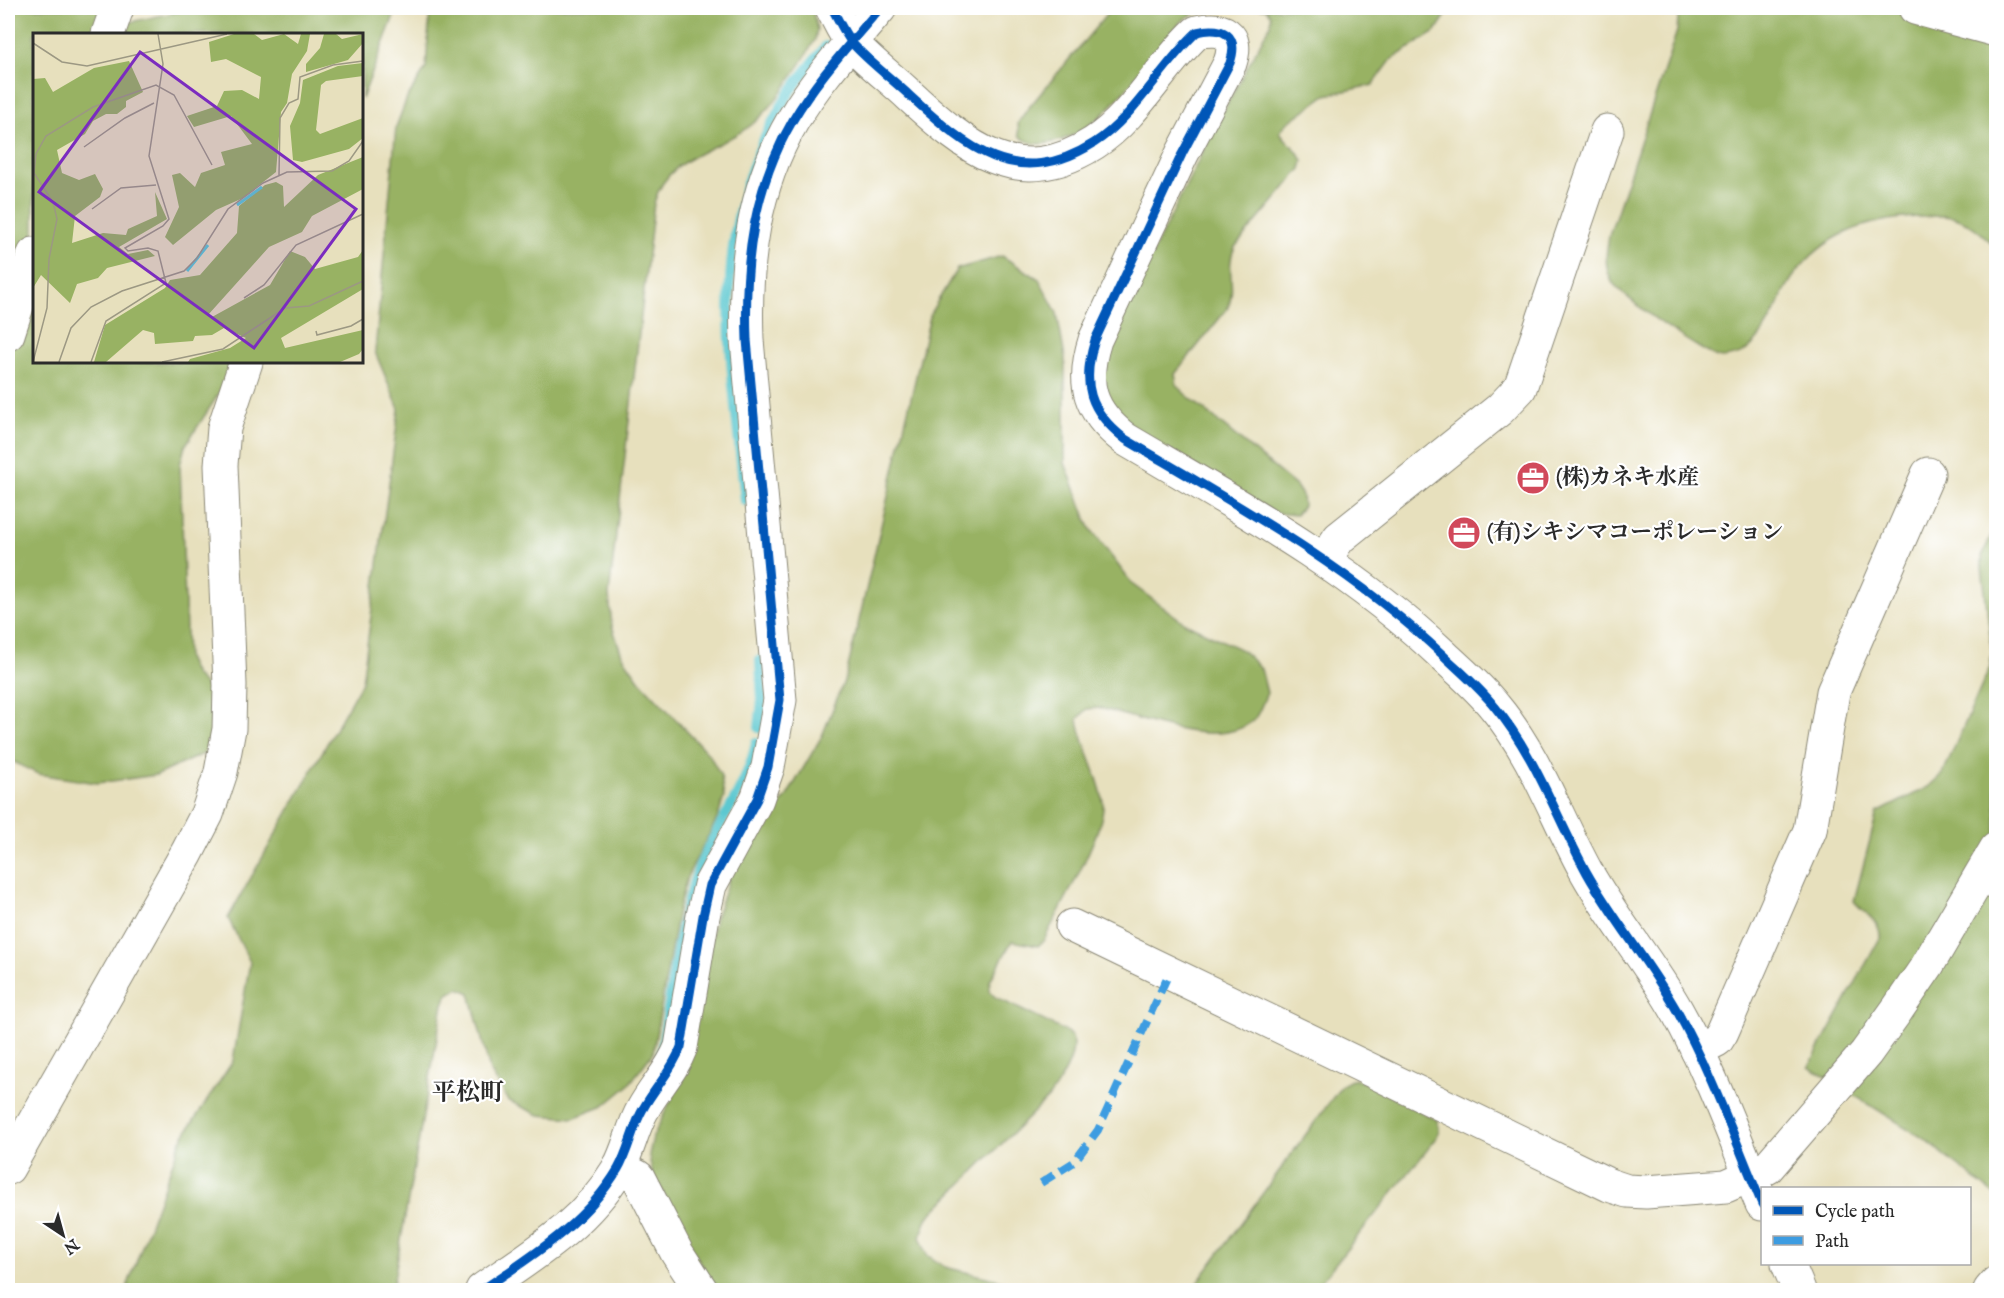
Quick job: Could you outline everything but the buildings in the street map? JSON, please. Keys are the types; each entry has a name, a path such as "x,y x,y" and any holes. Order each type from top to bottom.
{"street":[{"path":"108,33 117,8"},
{"path":"832,8 851,42 950,132 970,147 995,158 1021,163 1047,162 1073,155 1096,142 1116,125 1197,32 1211,29 1224,32 1232,41 1233,52 1230,63 1182,154 1095,340 1088,362 1088,385 1095,406 1108,425 1125,439 1325,559 1415,629 1494,706 1519,739 1605,905 1676,1010 1697,1050 1756,1190"},
{"path":"482,1290 560,1236 583,1215 619,1167 642,1111 675,1064 681,1047 710,885 757,799 768,767 776,734 780,700 747,340 745,295 749,249 758,204 773,161 794,120 851,42 880,8"},
{"path":"1915,8 1996,30"},
{"path":"1325,559 1339,538 1500,410 1520,388 1607,131"},
{"path":"8,334 33,257"},
{"path":"8,1168 187,853 207,814 221,772 229,729 230,685 221,465 225,428 234,392 246,363"},
{"path":"1697,1050 1717,1040 1722,1032 1810,830 1833,692 1928,474"},
{"path":"1756,1190 1767,1168 1891,1019 1927,966 1996,849"},
{"path":"1072,926 1610,1185 1627,1191 1646,1192 1726,1186 1756,1190"},
{"path":"619,1167 638,1177 682,1261 701,1290"},
{"path":"1789,1265 1799,1290"},
{"path":"1990,1290 1996,1283"}],"green space":[{"path":"8,8 104,8 98,29 195,8 397,8 363,96 363,33 33,33 33,363 233,363 222,389 185,446 180,465 187,658 195,675 214,694 212,750 157,775 97,783 38,774 8,759"},
{"path":"430,8 812,8 817,29 815,40 780,95 755,122 741,132 696,155 671,173 661,186 654,203 609,595 612,626 622,655 640,681 710,756 721,776 724,797 718,817 687,877 678,910 653,1053 627,1087 604,1106 573,1118 539,1115 509,1101 490,1071 470,993 459,988 448,994 443,1004 392,1290 126,1290 181,1140 233,1061 250,962 228,918 362,682 399,409 375,352 396,127 407,98 426,68"},
{"path":"1112,8 1253,8 1212,10 1185,18 1117,100 1090,125 1075,134 1042,144 1028,142 1019,136 1018,123 1026,111"},
{"path":"1259,8 1451,8 1435,32 1392,59 1373,85 1326,95 1286,124 1280,132 1301,157 1303,161 1301,169 1235,247 1231,263 1230,301 1227,309 1175,374 1177,385 1184,393 1296,486 1302,495 1303,506 1296,515 1275,513 1132,429 1106,401 1101,364 1107,345 1218,121 1270,25 1271,16 1266,9"},
{"path":"1679,8 1996,8 1996,247 1971,225 1946,216 1882,221 1847,232 1831,240 1803,264 1791,280 1765,328 1752,345 1742,353 1722,358 1699,348 1645,311 1617,288 1611,280 1606,264 1607,248 1677,31"},
{"path":"1002,256 1039,279 1057,313 1065,358 1065,463 1090,528 1133,585 1185,623 1242,650 1261,669 1267,693 1255,718 1241,728 1223,733 1180,730 1100,708 1087,709 1078,719 1103,803 1097,832 1080,871 1044,940 1038,946 1012,941 990,981 989,991 995,997 1067,1032 1072,1037 1073,1045 1070,1061 1049,1097 928,1217 920,1237 927,1255 945,1267 1040,1290 719,1290 699,1262 652,1172 649,1155 653,1137 682,1077 715,918 735,862 787,796 822,736 846,676 931,312 957,269"},
{"path":"1996,525 1996,1196 1923,1138 1809,1067 1880,938 1878,926 1854,901 1877,813 1928,787 1943,773 1990,667 1992,652 1982,556"},
{"path":"1355,1078 1437,1120 1439,1130 1436,1139 1314,1290 1192,1290 1342,1085"}],"waterway":[{"path":"853,12 857,8"},
{"path":"745,501 730,351 729,302 732,255 740,207 755,160 778,112 794,86 826,46"},
{"path":"759,728 762,700 760,660"},
{"path":"660,1061 682,923 694,881 709,846 744,781 756,743"}],"marked path":[{"path":"1041,1183 1074,1162 1098,1130 1169,973"}],"cycle path":[{"path":"832,8 852,43 931,115 973,146 994,157 1017,163 1041,164 1066,157 1094,143 1109,132 1135,105 1197,32 1214,30 1227,34 1231,39 1233,45 1230,63 1182,154 1095,340 1089,383 1096,407 1103,418 1125,439 1250,513 1370,593 1444,656 1489,700 1509,726 1534,766 1587,873 1677,1011 1712,1082 1761,1202"},
{"path":"482,1290 539,1251 574,1222 605,1189 618,1169 639,1116 673,1064 681,1047 710,885 757,799 768,767 780,700 747,340 746,311 750,254 760,199 779,146 802,105 823,76 880,8"}],"place":[{"name":"(株)カネキ水産","path":"1533,478"},
{"name":"(有)シキシマコーポレーション","path":"1464,533"}],"district":[{"name":"平松町","path":"468,1093"}]}
